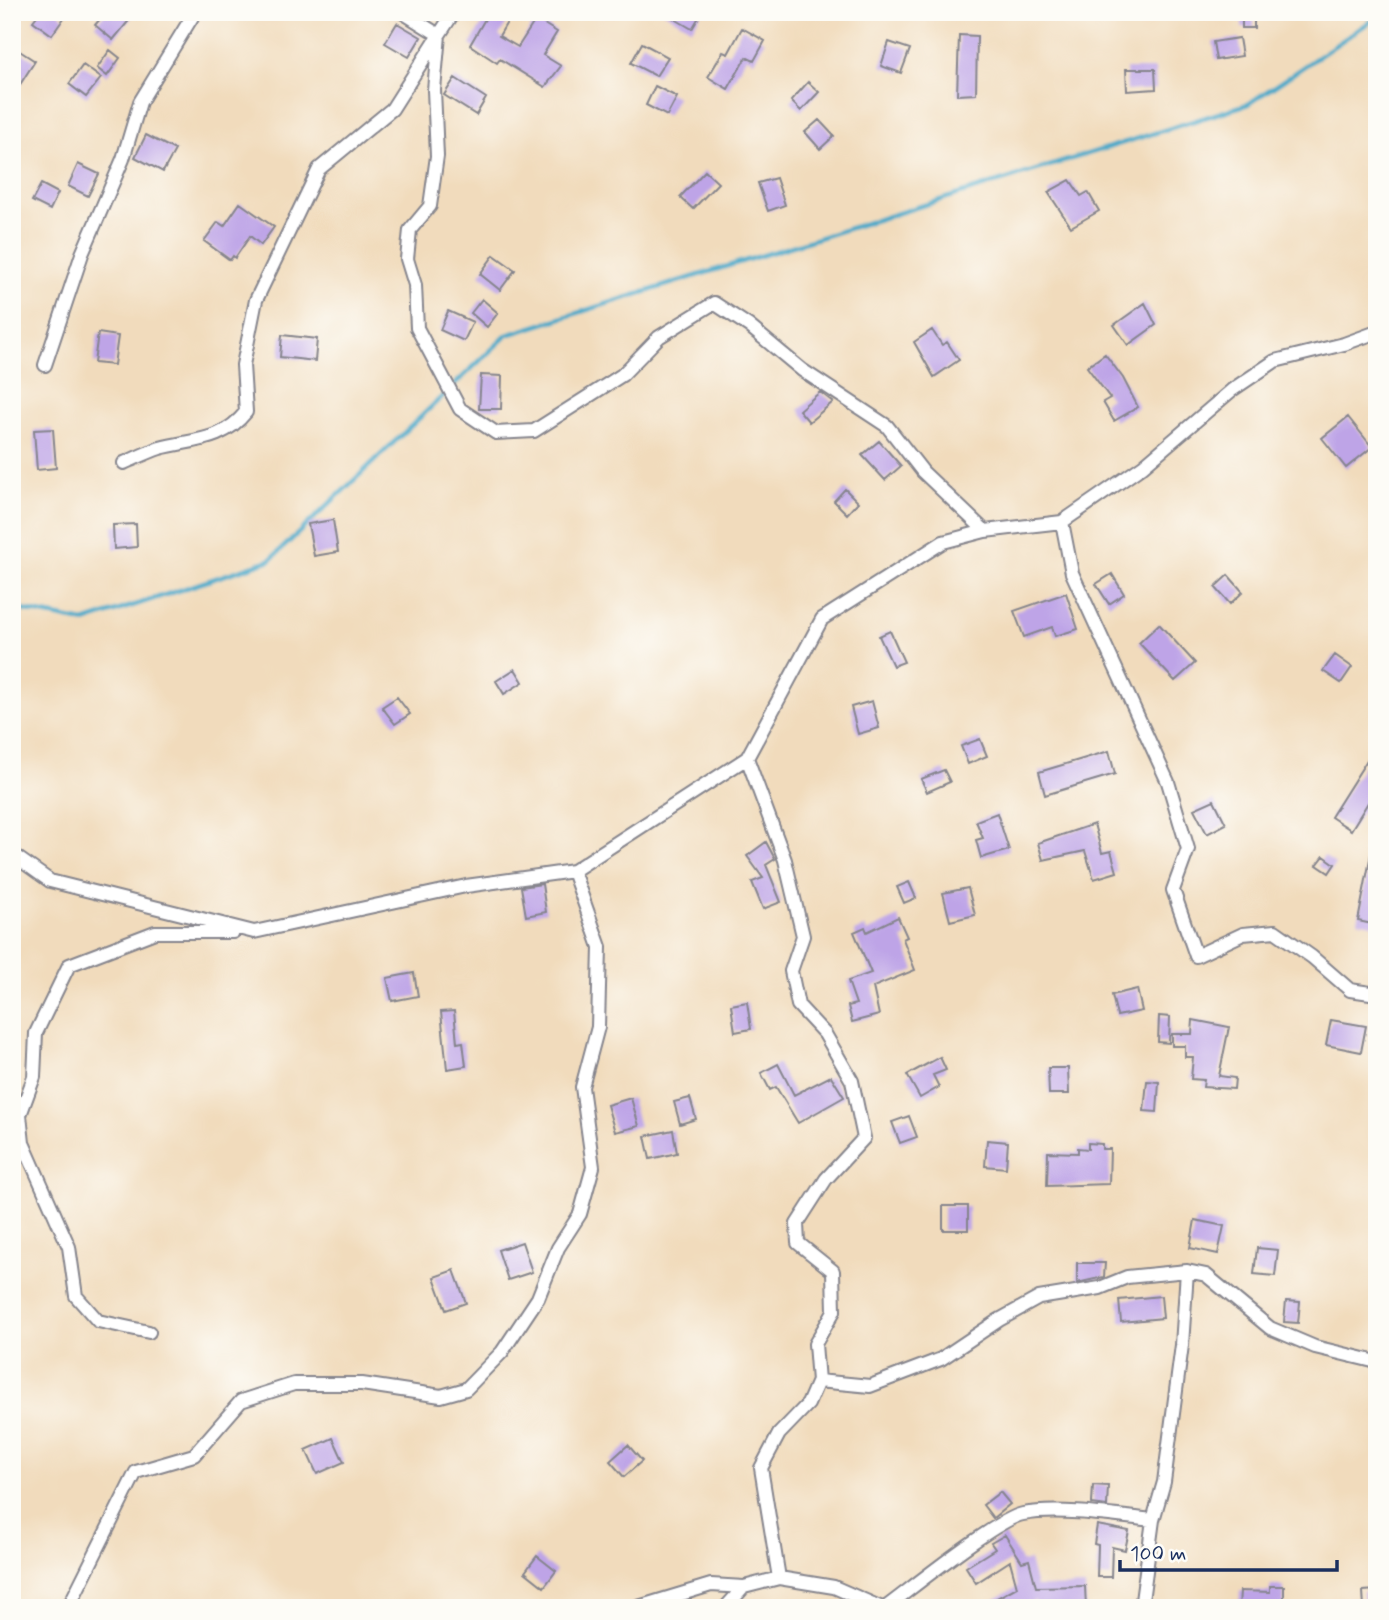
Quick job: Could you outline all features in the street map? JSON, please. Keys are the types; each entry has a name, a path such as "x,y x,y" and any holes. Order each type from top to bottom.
{"street":[{"path":"46,365 82,254 123,159 140,102 195,12"},
{"path":"402,12 439,35"},
{"path":"124,463 158,449 209,438 233,428 246,412 243,365 256,300 319,169 392,109 454,12"},
{"path":"439,35 434,90 437,156 430,206 410,230 407,258 415,285 417,328 460,409 496,433 534,431 622,375 659,337 714,303 748,326 802,370 887,426 923,472 985,531"},
{"path":"149,1332 98,1321 76,1296 69,1247 23,1143 16,1117 34,1077 36,1033 69,965 155,932 254,932 466,886 573,871 747,758 822,619 943,542 985,531 1062,522 1143,466 1232,390 1275,361 1344,345 1377,332"},
{"path":"1062,522 1072,573 1168,782 1188,849 1173,890 1196,956 1243,934 1275,931 1312,957 1350,990 1377,994"},
{"path":"747,758 785,860 803,936 791,971 798,1005 825,1034 852,1081 864,1138 827,1179 797,1224 798,1243 833,1271 834,1311 815,1344 818,1381 808,1404 779,1434 761,1468 779,1578"},
{"path":"12,854 51,881 254,932"},
{"path":"68,1608 136,1472 194,1455 242,1401 294,1384 362,1384 442,1396 466,1389 502,1352 538,1298 558,1248 580,1214 593,1167 582,1087 598,1027 600,947 573,871"},
{"path":"818,1381 870,1386 941,1359 999,1320 1039,1298 1100,1289 1127,1277 1187,1271 1206,1275 1270,1328 1315,1346 1377,1362"},
{"path":"1141,1608 1153,1520 1166,1469 1182,1345 1187,1271"},
{"path":"635,1608 711,1585 744,1587 779,1578 834,1587 884,1608 984,1536 1022,1514 1088,1513 1153,1520"},
{"path":"725,1608 744,1587"}],"building":[{"path":"40,12 57,12 64,18 52,35 33,21"},
{"path":"106,12 136,12 113,40 95,25"},
{"path":"489,12 513,12 499,36 518,47 536,19 557,32 543,55 561,66 545,87 500,59 497,63 470,45"},
{"path":"663,12 702,12 692,29"},
{"path":"1242,14 1254,14 1254,28 1242,28"},
{"path":"397,23 421,37 409,57 385,43"},
{"path":"742,28 765,41 754,61 746,57 728,89 708,77 723,52 728,54"},
{"path":"959,35 977,36 976,94 957,95"},
{"path":"1239,38 1242,56 1216,60 1213,42"},
{"path":"889,42 910,49 901,73 881,66"},
{"path":"642,43 668,57 656,76 631,63"},
{"path":"12,46 35,61 12,97"},
{"path":"110,50 120,58 107,76 97,68"},
{"path":"83,65 101,78 86,97 69,84"},
{"path":"1126,69 1155,69 1156,89 1127,91"},
{"path":"455,78 486,98 476,115 444,95"},
{"path":"808,82 819,92 801,111 791,101"},
{"path":"655,86 677,97 667,116 646,105"},
{"path":"819,120 834,136 820,149 805,132"},
{"path":"146,135 175,150 163,172 135,157"},
{"path":"78,164 99,174 88,196 68,186"},
{"path":"705,171 718,183 693,209 680,197"},
{"path":"776,178 785,205 768,211 758,183"},
{"path":"1070,180 1081,196 1088,192 1099,211 1071,227 1048,192"},
{"path":"41,184 58,193 50,210 32,201"},
{"path":"240,203 274,227 261,245 250,236 235,258 233,256 230,260 204,241 218,222 224,226"},
{"path":"494,255 515,270 500,290 480,274"},
{"path":"482,299 498,313 487,327 471,313"},
{"path":"1145,303 1156,325 1128,345 1114,325"},
{"path":"448,311 473,322 464,341 440,330"},
{"path":"932,330 942,345 947,342 959,360 934,377 914,342"},
{"path":"98,333 118,336 114,365 94,363"},
{"path":"282,335 317,339 315,361 280,357"},
{"path":"1105,354 1123,378 1138,407 1114,421 1103,402 1110,398 1087,367"},
{"path":"481,375 502,376 501,409 479,409"},
{"path":"820,392 833,402 809,422 799,410"},
{"path":"1348,417 1372,447 1346,468 1322,438"},
{"path":"53,429 56,468 37,470 34,430"},
{"path":"879,441 901,466 885,480 862,455"},
{"path":"845,489 858,502 847,514 834,501"},
{"path":"333,520 338,552 314,556 308,524"},
{"path":"136,524 137,547 114,549 113,525"},
{"path":"1112,574 1124,594 1109,604 1096,584"},
{"path":"1228,575 1243,592 1230,604 1215,587"},
{"path":"1066,593 1078,629 1055,636 1052,627 1024,637 1014,611"},
{"path":"1159,624 1195,663 1175,681 1139,643"},
{"path":"890,631 904,662 893,666 879,636"},
{"path":"1335,655 1352,667 1341,683 1323,671"},
{"path":"515,669 523,682 504,694 496,681"},
{"path":"397,697 410,714 395,724 382,707"},
{"path":"872,701 879,728 858,734 851,707"},
{"path":"980,739 987,756 968,764 961,746"},
{"path":"1109,751 1115,774 1045,795 1039,772"},
{"path":"1367,760 1377,767 1377,788 1351,830 1331,817"},
{"path":"944,770 950,782 927,792 921,779"},
{"path":"1214,800 1226,824 1207,834 1194,809"},
{"path":"997,813 1009,850 981,858 976,840 983,838 976,821"},
{"path":"1094,824 1102,853 1111,851 1117,872 1094,879 1085,851 1043,860 1038,843"},
{"path":"766,842 775,859 766,865 781,902 763,909 752,882 763,878 747,856"},
{"path":"1371,854 1377,855 1377,925 1358,921"},
{"path":"1324,856 1335,864 1329,873 1317,865"},
{"path":"909,882 916,898 904,903 897,887"},
{"path":"542,884 546,912 526,916 521,887"},
{"path":"968,888 975,915 950,921 943,893"},
{"path":"898,917 907,937 903,939 915,970 873,987 879,1015 852,1022 848,1006 856,1004 848,981 871,973 854,932 865,927 867,932"},
{"path":"414,973 418,996 392,1001 387,978"},
{"path":"1137,989 1142,1011 1117,1016 1112,995"},
{"path":"747,1002 751,1029 735,1032 731,1005"},
{"path":"454,1011 457,1043 463,1042 466,1066 447,1069 441,1012"},
{"path":"1159,1016 1170,1017 1169,1043 1158,1042"},
{"path":"1193,1020 1229,1027 1219,1076 1235,1078 1234,1089 1203,1087 1204,1080 1191,1079 1193,1057 1185,1057 1185,1046 1172,1046 1172,1034 1192,1034"},
{"path":"1331,1020 1366,1026 1361,1052 1326,1045"},
{"path":"940,1057 946,1070 933,1075 939,1087 920,1098 907,1075"},
{"path":"778,1064 794,1095 831,1076 844,1097 798,1123 776,1087 770,1090 761,1073"},
{"path":"1048,1068 1068,1068 1069,1094 1049,1094"},
{"path":"1147,1081 1159,1082 1157,1112 1144,1111"},
{"path":"631,1098 639,1126 615,1132 607,1105"},
{"path":"690,1098 696,1119 680,1124 674,1102"},
{"path":"909,1116 917,1137 900,1143 892,1122"},
{"path":"673,1130 677,1153 650,1159 645,1136"},
{"path":"987,1140 1008,1142 1006,1168 985,1166"},
{"path":"1088,1143 1102,1144 1102,1149 1110,1149 1109,1184 1047,1186 1048,1152 1078,1153 1078,1148 1088,1149"},
{"path":"943,1206 968,1206 968,1230 943,1230"},
{"path":"1195,1220 1224,1226 1218,1254 1190,1248"},
{"path":"522,1242 532,1272 508,1280 498,1250"},
{"path":"1257,1248 1278,1250 1275,1276 1254,1274"},
{"path":"1077,1263 1105,1263 1104,1277 1077,1283"},
{"path":"454,1270 466,1303 446,1310 434,1277"},
{"path":"1161,1296 1163,1318 1121,1322 1119,1300"},
{"path":"1286,1301 1300,1302 1298,1323 1284,1322"},
{"path":"333,1438 344,1462 317,1474 306,1450"},
{"path":"628,1445 642,1461 624,1477 610,1461"},
{"path":"1093,1485 1108,1486 1107,1506 1092,1504"},
{"path":"1000,1492 1010,1504 993,1518 983,1505"},
{"path":"1097,1525 1129,1531 1125,1550 1112,1547 1111,1577 1097,1577 1098,1545 1094,1544"},
{"path":"1005,1535 1022,1562 1029,1560 1036,1587 1085,1586 1086,1608 1035,1608 1035,1600 1021,1608 979,1608 1017,1587 1010,1561 976,1583 966,1567 995,1549 991,1543"},
{"path":"537,1556 556,1571 544,1587 525,1572"},
{"path":"1270,1586 1284,1586 1284,1608 1239,1608 1240,1591 1270,1592"},
{"path":"1377,1590 1377,1608 1364,1608 1363,1591"}],"waterway":[{"path":"12,608 84,622 270,560 507,335 1248,104 1377,17"}]}
